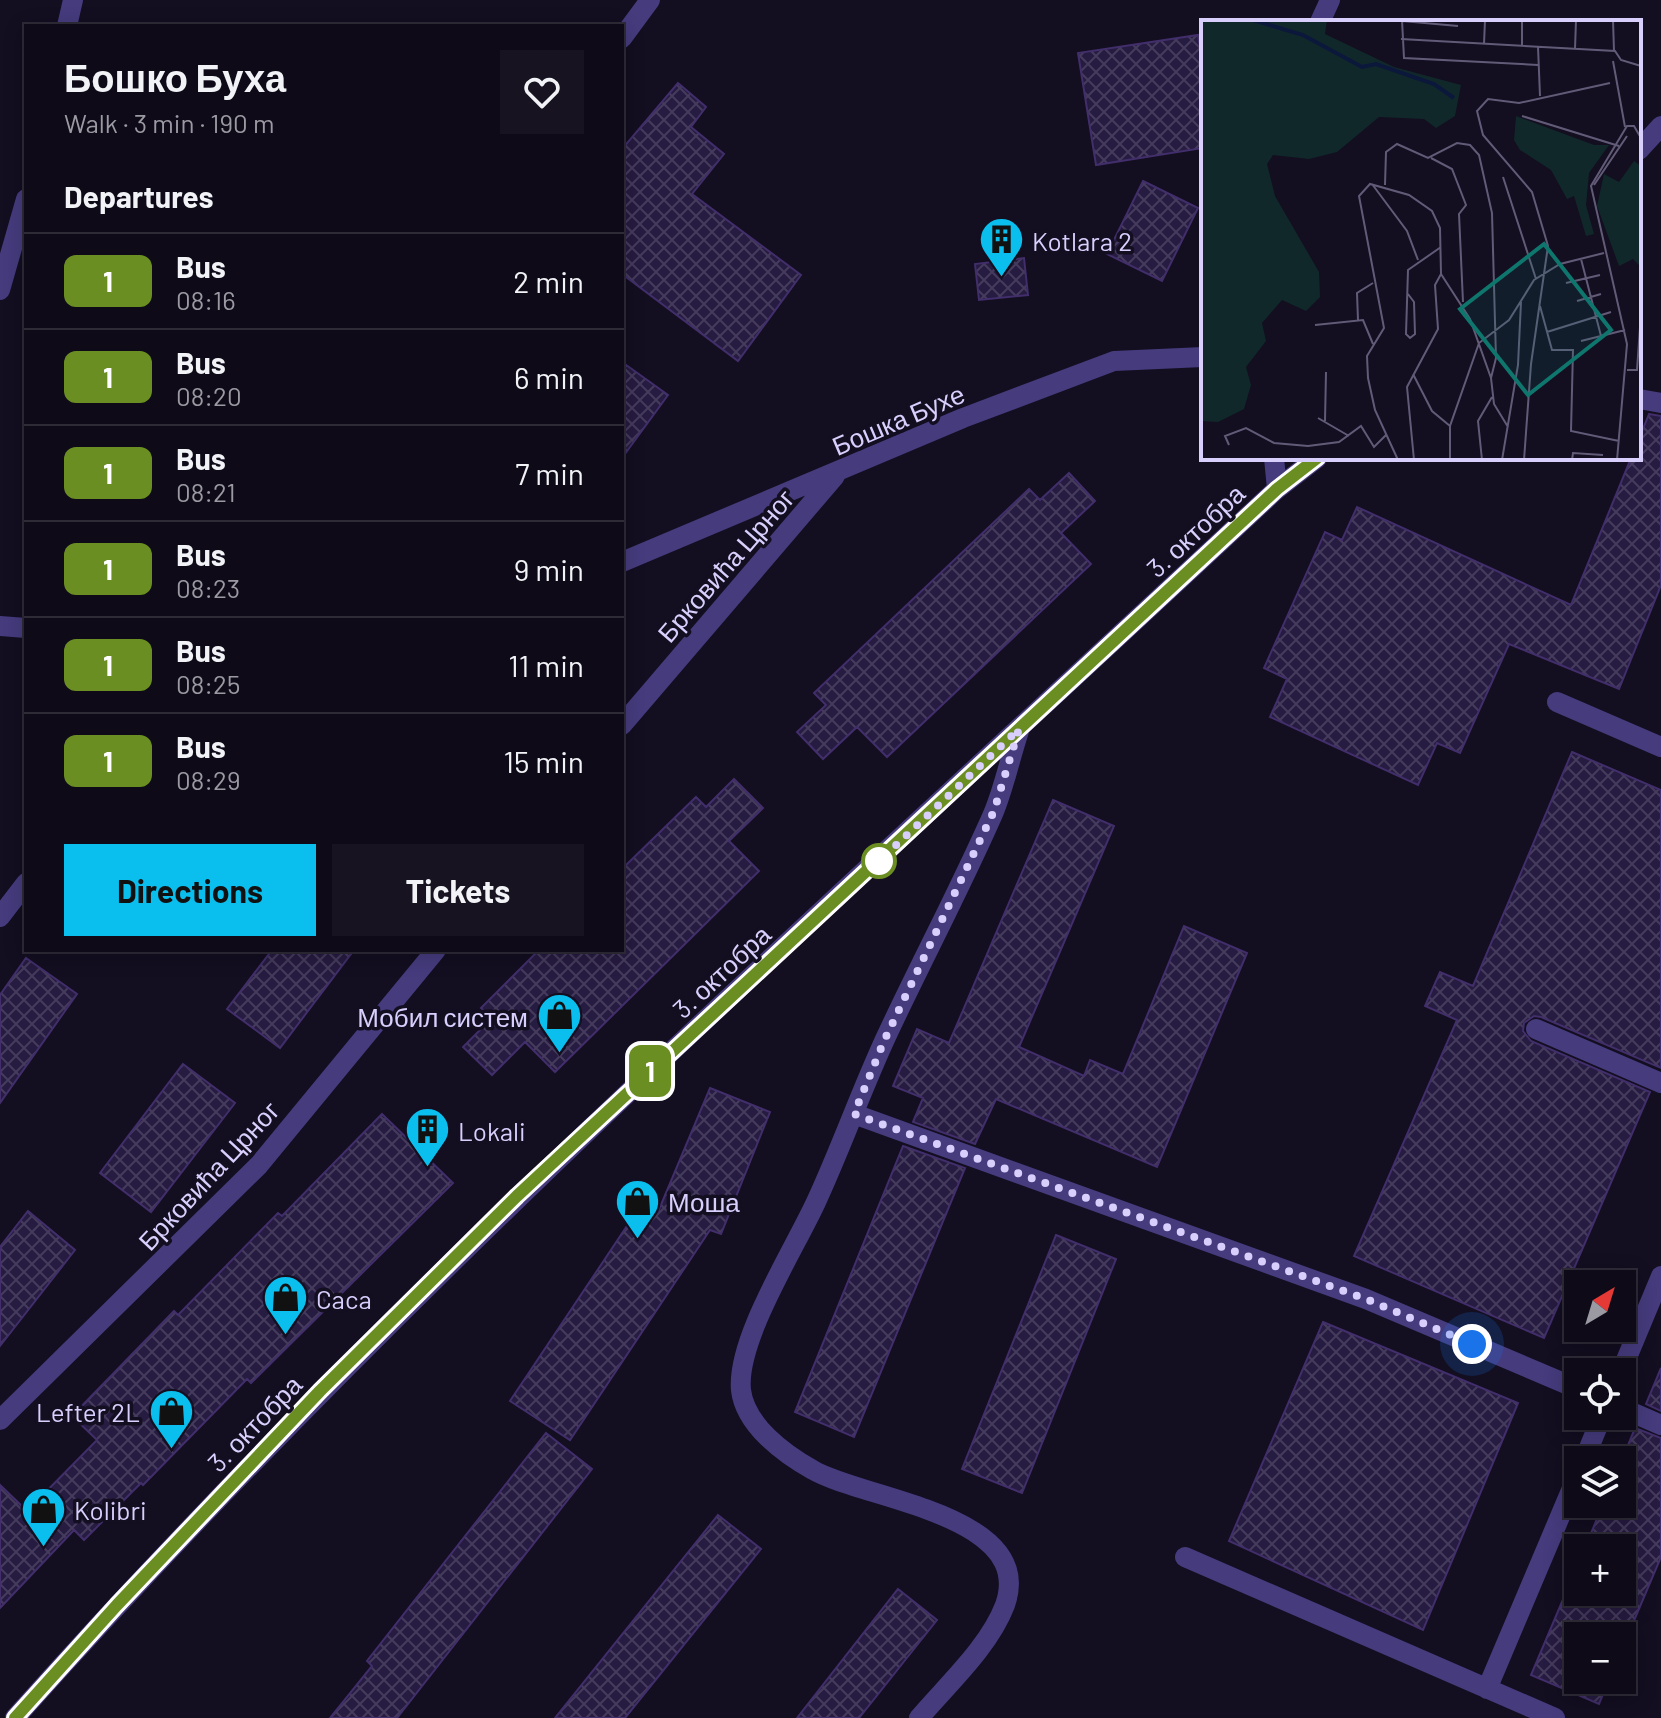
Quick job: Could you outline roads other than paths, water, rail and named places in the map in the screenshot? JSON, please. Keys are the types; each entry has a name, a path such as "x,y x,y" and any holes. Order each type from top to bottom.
{"street":[{"path":"67,24 73,0"},
{"path":"624,35 650,0"},
{"path":"1321,20 1330,0"},
{"path":"1641,148 1661,126"},
{"path":"0,290 24,206"},
{"name":"Бошка Бухе","path":"624,561 837,474 963,418 1114,361 1200,358"},
{"path":"1641,399 1661,403"},
{"path":"1274,460 1277,489"},
{"name":"3. октобра","path":"15,1718 117,1605 320,1391 506,1207 1277,489 1314,460"},
{"name":"Брковића Црног","path":"624,723 837,474"},
{"path":"0,626 24,628"},
{"path":"1557,702 1661,747"},
{"path":"919,1718 984,1642 1005,1605 1009,1580 1004,1561 967,1526 814,1471 759,1428 745,1410 740,1386 745,1350 854,1114 884,1041 994,811 1019,729"},
{"path":"0,917 24,886"},
{"name":"Брковића Црног","path":"0,1420 259,1165 434,952"},
{"path":"1536,1029 1661,1083"},
{"path":"854,1114 1366,1299 1564,1383"},
{"path":"1627,1358 1661,1276"},
{"path":"1636,1414 1661,1425"},
{"path":"1487,1689 1564,1507"},
{"path":"1185,1557 1555,1718"}],"place":[{"name":"Kotlara 2","path":"1001,279"},
{"name":"Мобил систем","path":"559,1055"},
{"name":"Lokali","path":"427,1169"},
{"name":"Моша","path":"637,1240"},
{"name":"Caca","path":"285,1337"},
{"name":"Lefter 2L","path":"171,1450"},
{"name":"Kolibri","path":"43,1548"}]}
